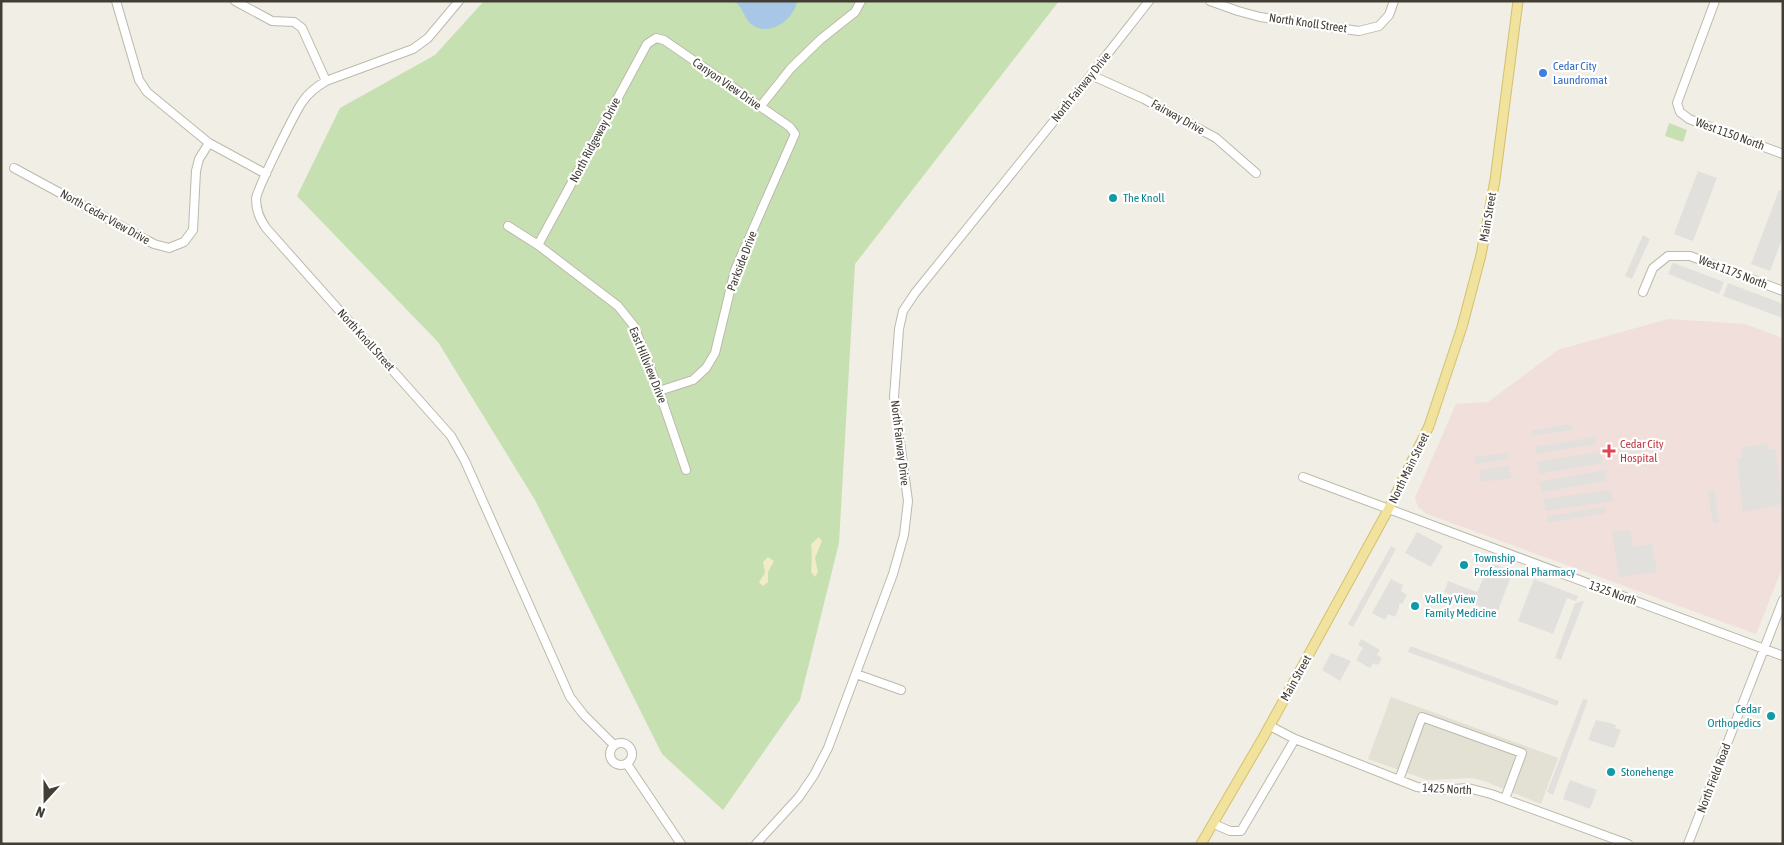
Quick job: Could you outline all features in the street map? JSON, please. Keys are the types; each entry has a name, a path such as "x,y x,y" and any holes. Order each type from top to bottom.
{"main road":[{"name":"Main Street","path":"1429,426 1462,327 1481,256 1495,180 1518,1"},
{"name":"North Main Street","path":"1388,510 1429,426"},
{"name":"Main Street","path":"1201,844 1270,726 1388,510"}],"street":[{"path":"116,1 139,80 146,92 209,143 266,174"},
{"path":"235,1 272,21 294,22 302,28 326,82"},
{"path":"760,107 790,68 821,39 855,12 860,1"},
{"name":"North Fairway Drive","path":"756,844 799,797 814,775 828,748 893,574 904,535 908,501 894,397 899,329 903,311 915,293 1092,75 1149,1"},
{"name":"North Knoll Street","path":"1210,1 1260,17 1359,31 1379,26 1389,15 1394,1"},
{"name":"West 1150 North","path":"1715,1 1677,103 1680,112 1689,119 1783,154"},
{"name":"North Knoll Street","path":"458,2 428,38 413,49 314,88 302,102 266,174 256,197 257,213 266,228 451,436 465,461 570,697 584,715 614,745"},
{"name":"Canyon View Drive","path":"656,38 664,40 790,127 795,134"},
{"name":"North Ridgeway Drive","path":"538,245 647,44 656,38"},
{"name":"Fairway Drive","path":"1092,75 1144,99 1216,138 1256,173"},
{"name":"Parkside Drive","path":"659,391 693,380 706,368 715,353 735,270 795,134"},
{"name":"North Cedar View Drive","path":"14,168 154,244 170,248 184,242 193,230 196,171 199,159 209,143"},
{"name":"East Hillview Drive","path":"508,226 538,245 618,306 634,326 686,470"},
{"name":"West 1175 North","path":"1643,292 1654,268 1668,256 1690,256 1783,291"},
{"name":"1325 North","path":"1303,477 1783,656"},
{"name":"North Field Road","path":"1688,844 1783,600"},
{"path":"856,674 901,690"},
{"path":"1399,780 1422,716 1522,753 1505,799"},
{"name":"1425 North","path":"1270,726 1295,739 1417,787 1440,790 1468,788 1505,799 1628,844"},
{"path":"1214,824 1230,831 1241,831 1295,739"},
{"name":"North Knoll Street","path":"621,743 630,748 632,758 627,764 616,764 611,759 610,751 614,745 621,743"},
{"name":"North Knoll Street","path":"627,764 681,844"}],"shaded area":[{"path":"1698,171 1717,178 1693,241 1674,234"},
{"path":"1779,190 1783,192 1783,237 1770,271 1751,264"},
{"path":"1643,235 1650,239 1632,279 1625,276"},
{"path":"1674,263 1724,282 1719,294 1668,274"},
{"path":"1728,283 1783,304 1783,318 1723,296"},
{"name":"Cedar City Hospital","path":"1668,319 1745,324 1783,338 1783,566 1756,634 1427,514 1418,507 1415,498 1456,404 1488,402 1558,350"},
{"path":"1571,424 1572,430 1532,436 1531,431"},
{"path":"1595,437 1596,444 1536,454 1535,447"},
{"path":"1767,443 1769,450 1775,449 1783,504 1743,512 1737,459 1743,458 1741,448"},
{"path":"1600,452 1603,463 1539,474 1537,462"},
{"path":"1508,453 1509,459 1475,464 1474,457"},
{"path":"1509,466 1511,478 1481,482 1479,470"},
{"path":"1605,470 1607,481 1542,492 1539,482"},
{"path":"1611,490 1613,501 1546,511 1543,499"},
{"path":"1714,490 1719,522 1713,523 1708,491"},
{"path":"1605,507 1606,513 1547,523 1547,516"},
{"path":"1630,530 1633,547 1652,544 1657,572 1619,577 1612,532"},
{"path":"1417,532 1443,546 1431,567 1405,553"},
{"path":"1391,546 1396,549 1353,627 1348,624"},
{"path":"1491,563 1513,571 1497,613 1444,592 1448,581 1477,592"},
{"path":"1391,579 1403,585 1401,591 1407,595 1402,604 1399,603 1395,617 1388,614 1385,620 1372,613"},
{"path":"1534,579 1578,596 1576,601 1567,598 1553,634 1518,621"},
{"path":"1584,601 1561,660 1555,658 1575,603"},
{"path":"1361,639 1380,650 1377,655 1382,658 1378,665 1373,663 1370,668 1356,660 1363,648 1358,645"},
{"path":"1410,646 1559,701 1557,706 1408,652"},
{"path":"1331,653 1351,661 1340,681 1322,670"},
{"path":"1391,697 1558,758 1541,804 1484,781 1472,778 1427,780 1368,759"},
{"path":"1583,699 1588,700 1553,795 1547,792"},
{"path":"1596,720 1616,725 1615,728 1621,730 1614,748 1588,740"},
{"path":"1570,780 1597,790 1590,809 1563,799"}],"green space":[{"path":"484,1 1059,1 855,264 839,543 800,700 723,810 662,754 535,500 438,342 297,196 340,108 435,55"},
{"path":"1669,123 1687,130 1683,142 1665,136"}],"sand":[{"path":"819,537 822,541 815,558 818,572 815,577 811,572 811,544"},
{"path":"768,557 774,561 768,572 768,582 763,586 759,582 765,573 763,562"}],"water":[{"path":"734,1 797,1 792,14 781,24 768,29 761,29 751,24"}],"place":[{"name":"Cedar City Laundromat","path":"1543,73"},
{"name":"The Knoll","path":"1113,198"},
{"name":"Cedar City Hospital","path":"1609,451"},
{"name":"Township Professional Pharmacy","path":"1464,565"},
{"name":"Valley View Family Medicine","path":"1415,606"},
{"name":"Cedar Orthopedics","path":"1771,716"},
{"name":"Stonehenge","path":"1611,772"}]}
